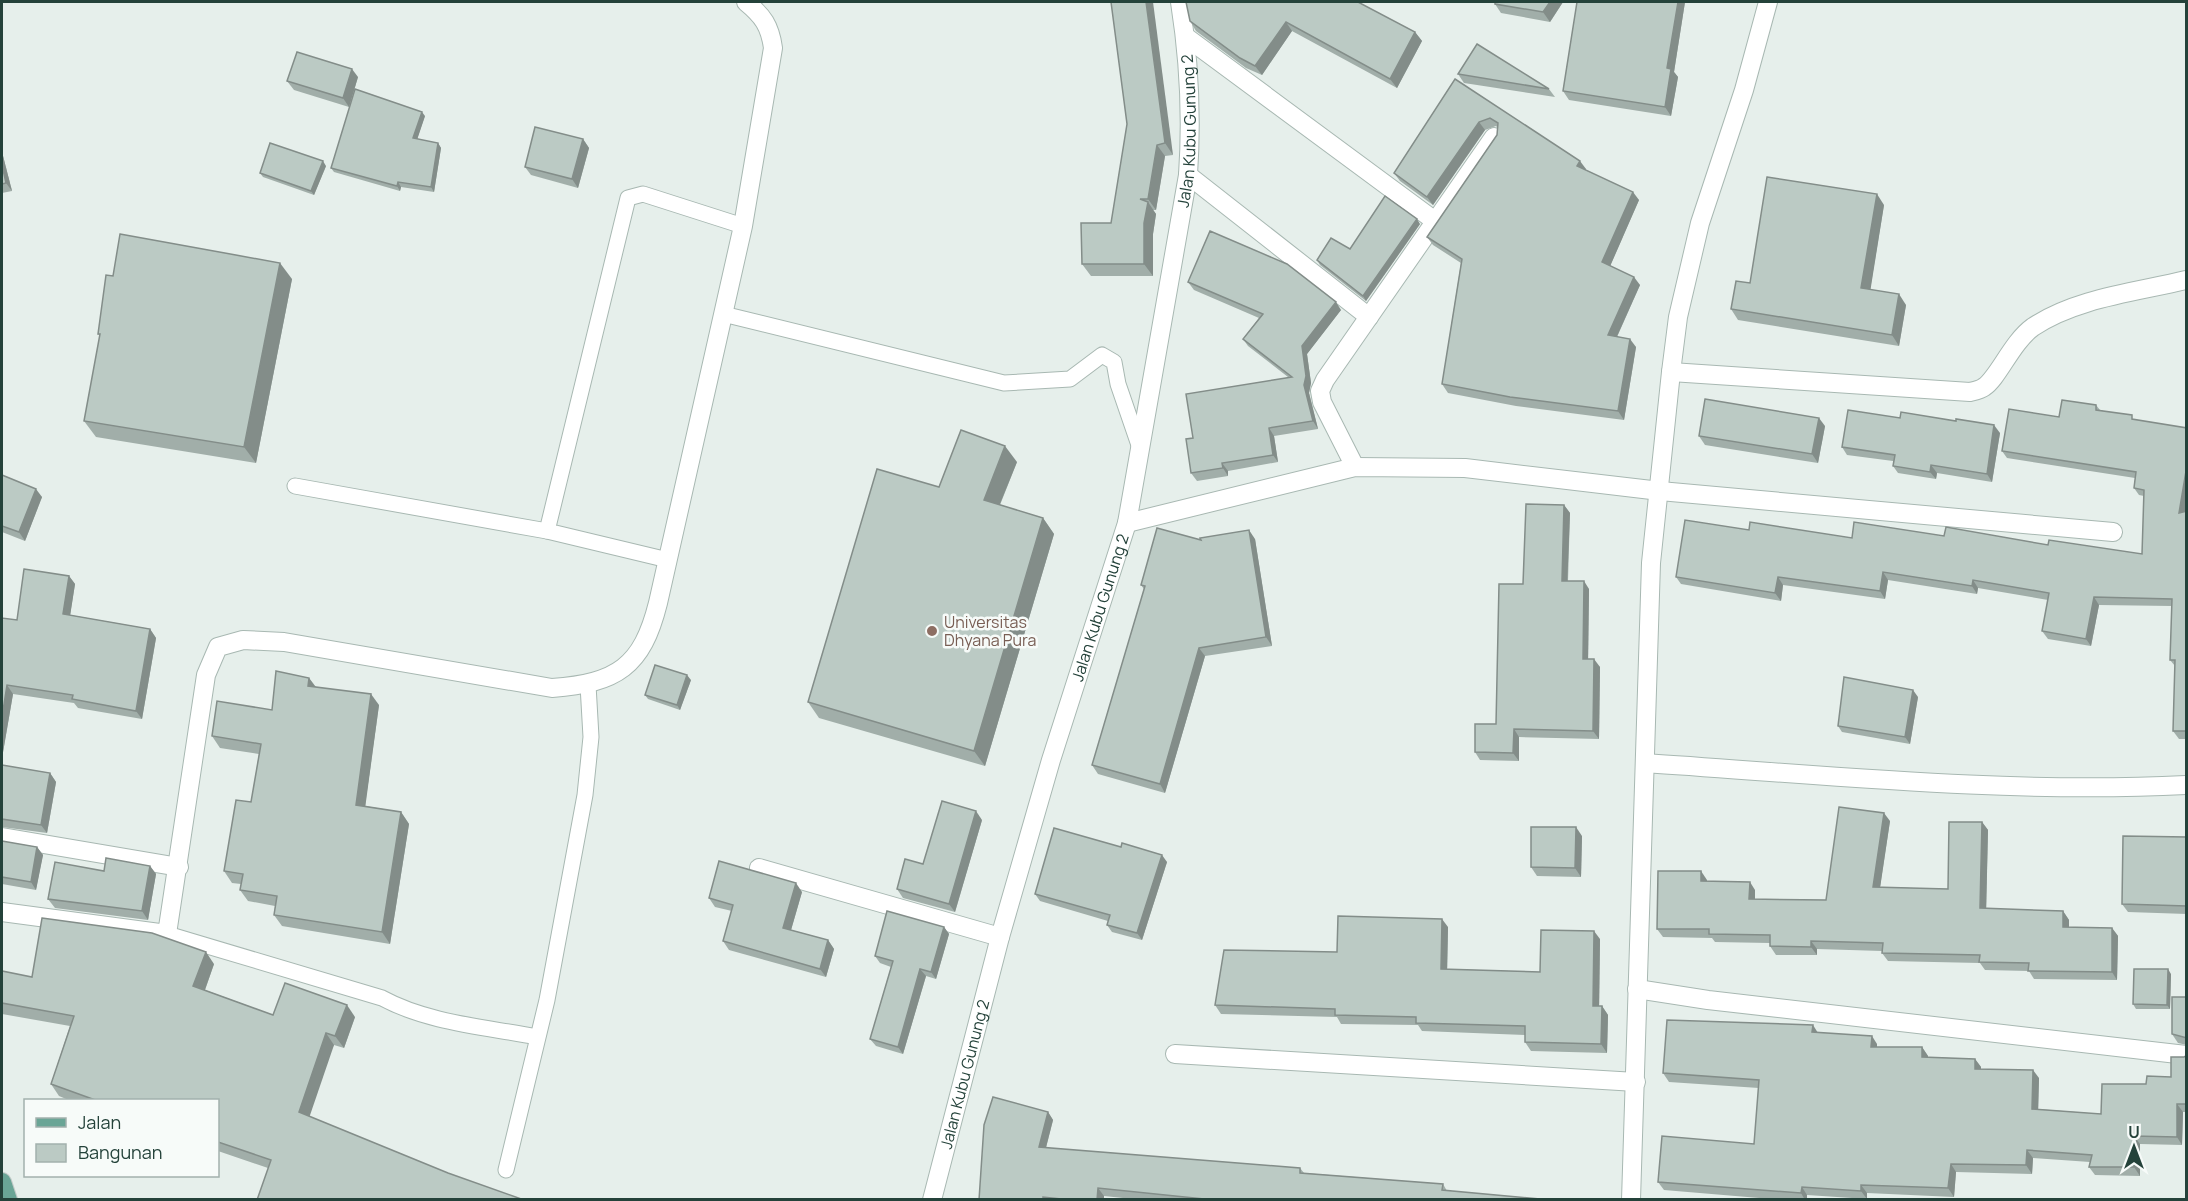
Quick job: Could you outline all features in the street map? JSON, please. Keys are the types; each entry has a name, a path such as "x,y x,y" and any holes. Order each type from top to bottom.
{"main road":[{"path":"2,1182 8,1200"}],"street":[{"path":"2,912 167,934 179,867 206,675 218,647 243,640 284,642 552,687 588,685 613,675 627,664 650,634 743,226 773,48 771,29 763,16 746,2"},
{"name":"Jalan Kubu Gunung 2","path":"932,1200 1000,937 1051,760 1127,523 1142,451 1188,175 1191,135 1186,37 1180,2"},
{"path":"1631,1200 1651,562 1671,372 1678,317 1700,223 1744,90 1768,2"},
{"path":"1186,37 1435,221"},
{"path":"1355,467 1325,409 1320,391 1325,380 1494,137"},
{"path":"1188,175 1369,317"},
{"path":"1671,372 1970,392 1984,387 2014,345 2033,327 2084,305 2187,280"},
{"path":"1127,523 1355,467 1465,468 1660,490 2113,532"},
{"path":"1644,763 1969,785 2133,788 2187,785"},
{"path":"2,837 179,867"},
{"path":"759,868 1000,937"},
{"path":"1637,989 1708,1000 2187,1054"},
{"path":"1175,1054 1636,1082"}],"lane":[{"path":"547,531 628,198 643,194 743,226"},
{"path":"723,314 1004,383 1070,379 1102,355 1114,362 1118,384 1142,451"},
{"path":"295,486 547,531 668,560"},
{"path":"506,1170 537,1037 585,795 591,737 588,685"},
{"path":"167,934 382,998 423,1015 537,1037"}],"building":[{"path":"1111,2 1146,2 1165,143 1157,145 1148,199 1140,199 1148,202 1144,223 1144,264 1082,264 1081,223 1111,223 1127,124"},
{"path":"1186,2 1358,2 1415,32 1390,79 1286,22 1255,66 1240,58 1190,21"},
{"path":"1495,2 1550,2 1543,12 1495,4"},
{"path":"1577,2 1678,2 1667,68 1671,69 1665,107 1563,91"},
{"path":"1477,44 1549,89 1458,74"},
{"path":"297,52 352,69 343,98 287,81"},
{"path":"1455,79 1580,161 1577,166 1633,192 1602,262 1634,277 1608,335 1630,339 1618,411 1510,397 1442,384 1462,259 1427,237 1497,135 1498,123 1490,118 1479,122 1427,197 1394,173"},
{"path":"355,89 422,112 413,138 438,143 431,187 398,182 397,186 331,168"},
{"path":"535,127 583,139 572,179 525,167"},
{"path":"270,143 323,161 311,191 260,173"},
{"path":"2,165 6,183 2,184"},
{"path":"1767,177 1877,194 1861,288 1899,294 1892,335 1731,309 1736,281 1750,283"},
{"path":"1385,196 1417,219 1363,296 1317,260 1331,238 1350,249"},
{"path":"1210,231 1287,264 1336,302 1302,346 1306,376 1304,385 1313,421 1269,428 1273,455 1222,463 1223,468 1191,473 1186,439 1193,438 1186,394 1292,377 1243,339 1263,314 1188,282"},
{"path":"120,234 280,263 244,447 84,421 100,334 98,334 106,275 113,276"},
{"path":"1705,399 1819,418 1812,454 1699,436"},
{"path":"2062,400 2096,405 2096,410 2132,415 2132,419 2187,428 2187,465 2179,513 2187,511 2187,731 2173,731 2175,660 2170,660 2172,599 2094,597 2086,639 2042,631 2049,593 1973,580 1972,586 1883,572 1880,591 1778,577 1775,593 1676,577 1685,520 1749,530 1750,522 1852,538 1854,522 1944,536 1946,527 2048,545 2049,540 2142,554 2144,490 2134,488 2136,472 2002,451 2009,409 2059,417"},
{"path":"1848,410 1900,418 1901,412 1994,425 1987,474 1931,465 1930,472 1893,466 1895,455 1842,447"},
{"path":"961,430 1005,446 984,500 1043,518 974,751 808,702 877,469 939,487"},
{"path":"2,475 36,489 19,532 2,526"},
{"path":"1526,504 1564,505 1562,581 1584,581 1583,659 1594,659 1593,731 1514,729 1513,753 1475,752 1475,724 1496,724 1499,584 1523,584"},
{"path":"1157,528 1201,540 1200,538 1249,530 1266,637 1199,648 1160,784 1092,765 1145,586 1141,585"},
{"path":"24,569 69,576 63,614 150,629 136,711 72,699 73,695 7,685 2,717 2,618 17,620"},
{"path":"655,665 687,675 677,705 645,695"},
{"path":"276,671 309,678 308,686 371,694 356,805 401,812 382,932 274,915 277,896 240,890 243,874 224,871 236,800 251,802 261,744 212,736 217,701 272,710"},
{"path":"1844,677 1913,690 1905,737 1838,726"},
{"path":"2,765 50,773 41,825 2,819"},
{"path":"942,801 976,811 949,904 897,889 905,859 923,864"},
{"path":"1839,807 1884,813 1873,887 1948,889 1949,822 1982,822 1980,908 2063,911 2063,927 2112,928 2112,972 2028,971 2029,963 1979,962 1980,955 1882,953 1883,943 1811,941 1811,947 1770,946 1770,935 1709,934 1709,929 1657,929 1658,871 1701,871 1701,881 1750,882 1749,899 1826,900"},
{"path":"1531,827 1576,827 1575,868 1531,867"},
{"path":"1054,828 1121,847 1122,843 1162,855 1137,933 1107,925 1110,915 1035,894"},
{"path":"2123,836 2187,837 2187,906 2122,904"},
{"path":"2,841 37,847 31,882 2,877"},
{"path":"106,858 150,866 142,911 48,899 55,862 104,871"},
{"path":"719,861 796,883 783,928 828,940 820,969 723,941 733,905 709,898"},
{"path":"887,911 944,927 931,972 920,969 898,1047 870,1039 893,961 875,956"},
{"path":"1338,916 1442,919 1441,969 1540,972 1541,930 1594,931 1593,1006 1602,1006 1601,1044 1525,1042 1525,1026 1416,1023 1416,1017 1335,1015 1335,1009 1215,1005 1224,950 1337,952"},
{"path":"42,918 152,933 206,952 193,986 273,1015 285,983 347,1005 335,1036 326,1033 299,1112 448,1173 524,1200 257,1200 271,1160 219,1142 219,1099 92,1099 51,1084 74,1016 2,1003 2,971 32,977"},
{"path":"2134,969 2168,969 2167,1005 2133,1004"},
{"path":"2172,997 2187,997 2187,1038 2172,1034"},
{"path":"1667,1020 1813,1025 1812,1032 1872,1036 1871,1047 1922,1047 1922,1057 1975,1059 1975,1069 2033,1070 2032,1109 2101,1114 2102,1084 2146,1084 2147,1076 2171,1077 2171,1057 2187,1055 2187,1104 2177,1104 2177,1137 2134,1136 2134,1167 2089,1167 2092,1155 2027,1150 2026,1165 1951,1164 1948,1188 1861,1185 1861,1191 1802,1187 1801,1193 1658,1182 1662,1136 1754,1144 1759,1080 1663,1073"},
{"path":"993,1097 1048,1112 1039,1147 1300,1168 1300,1173 1443,1184 1442,1190 1551,1200 1214,1200 1098,1188 1097,1200 1043,1197 1043,1200 979,1200 984,1125"}],"place":[{"name":"Universitas Dhyana Pura","path":"932,631"}]}
